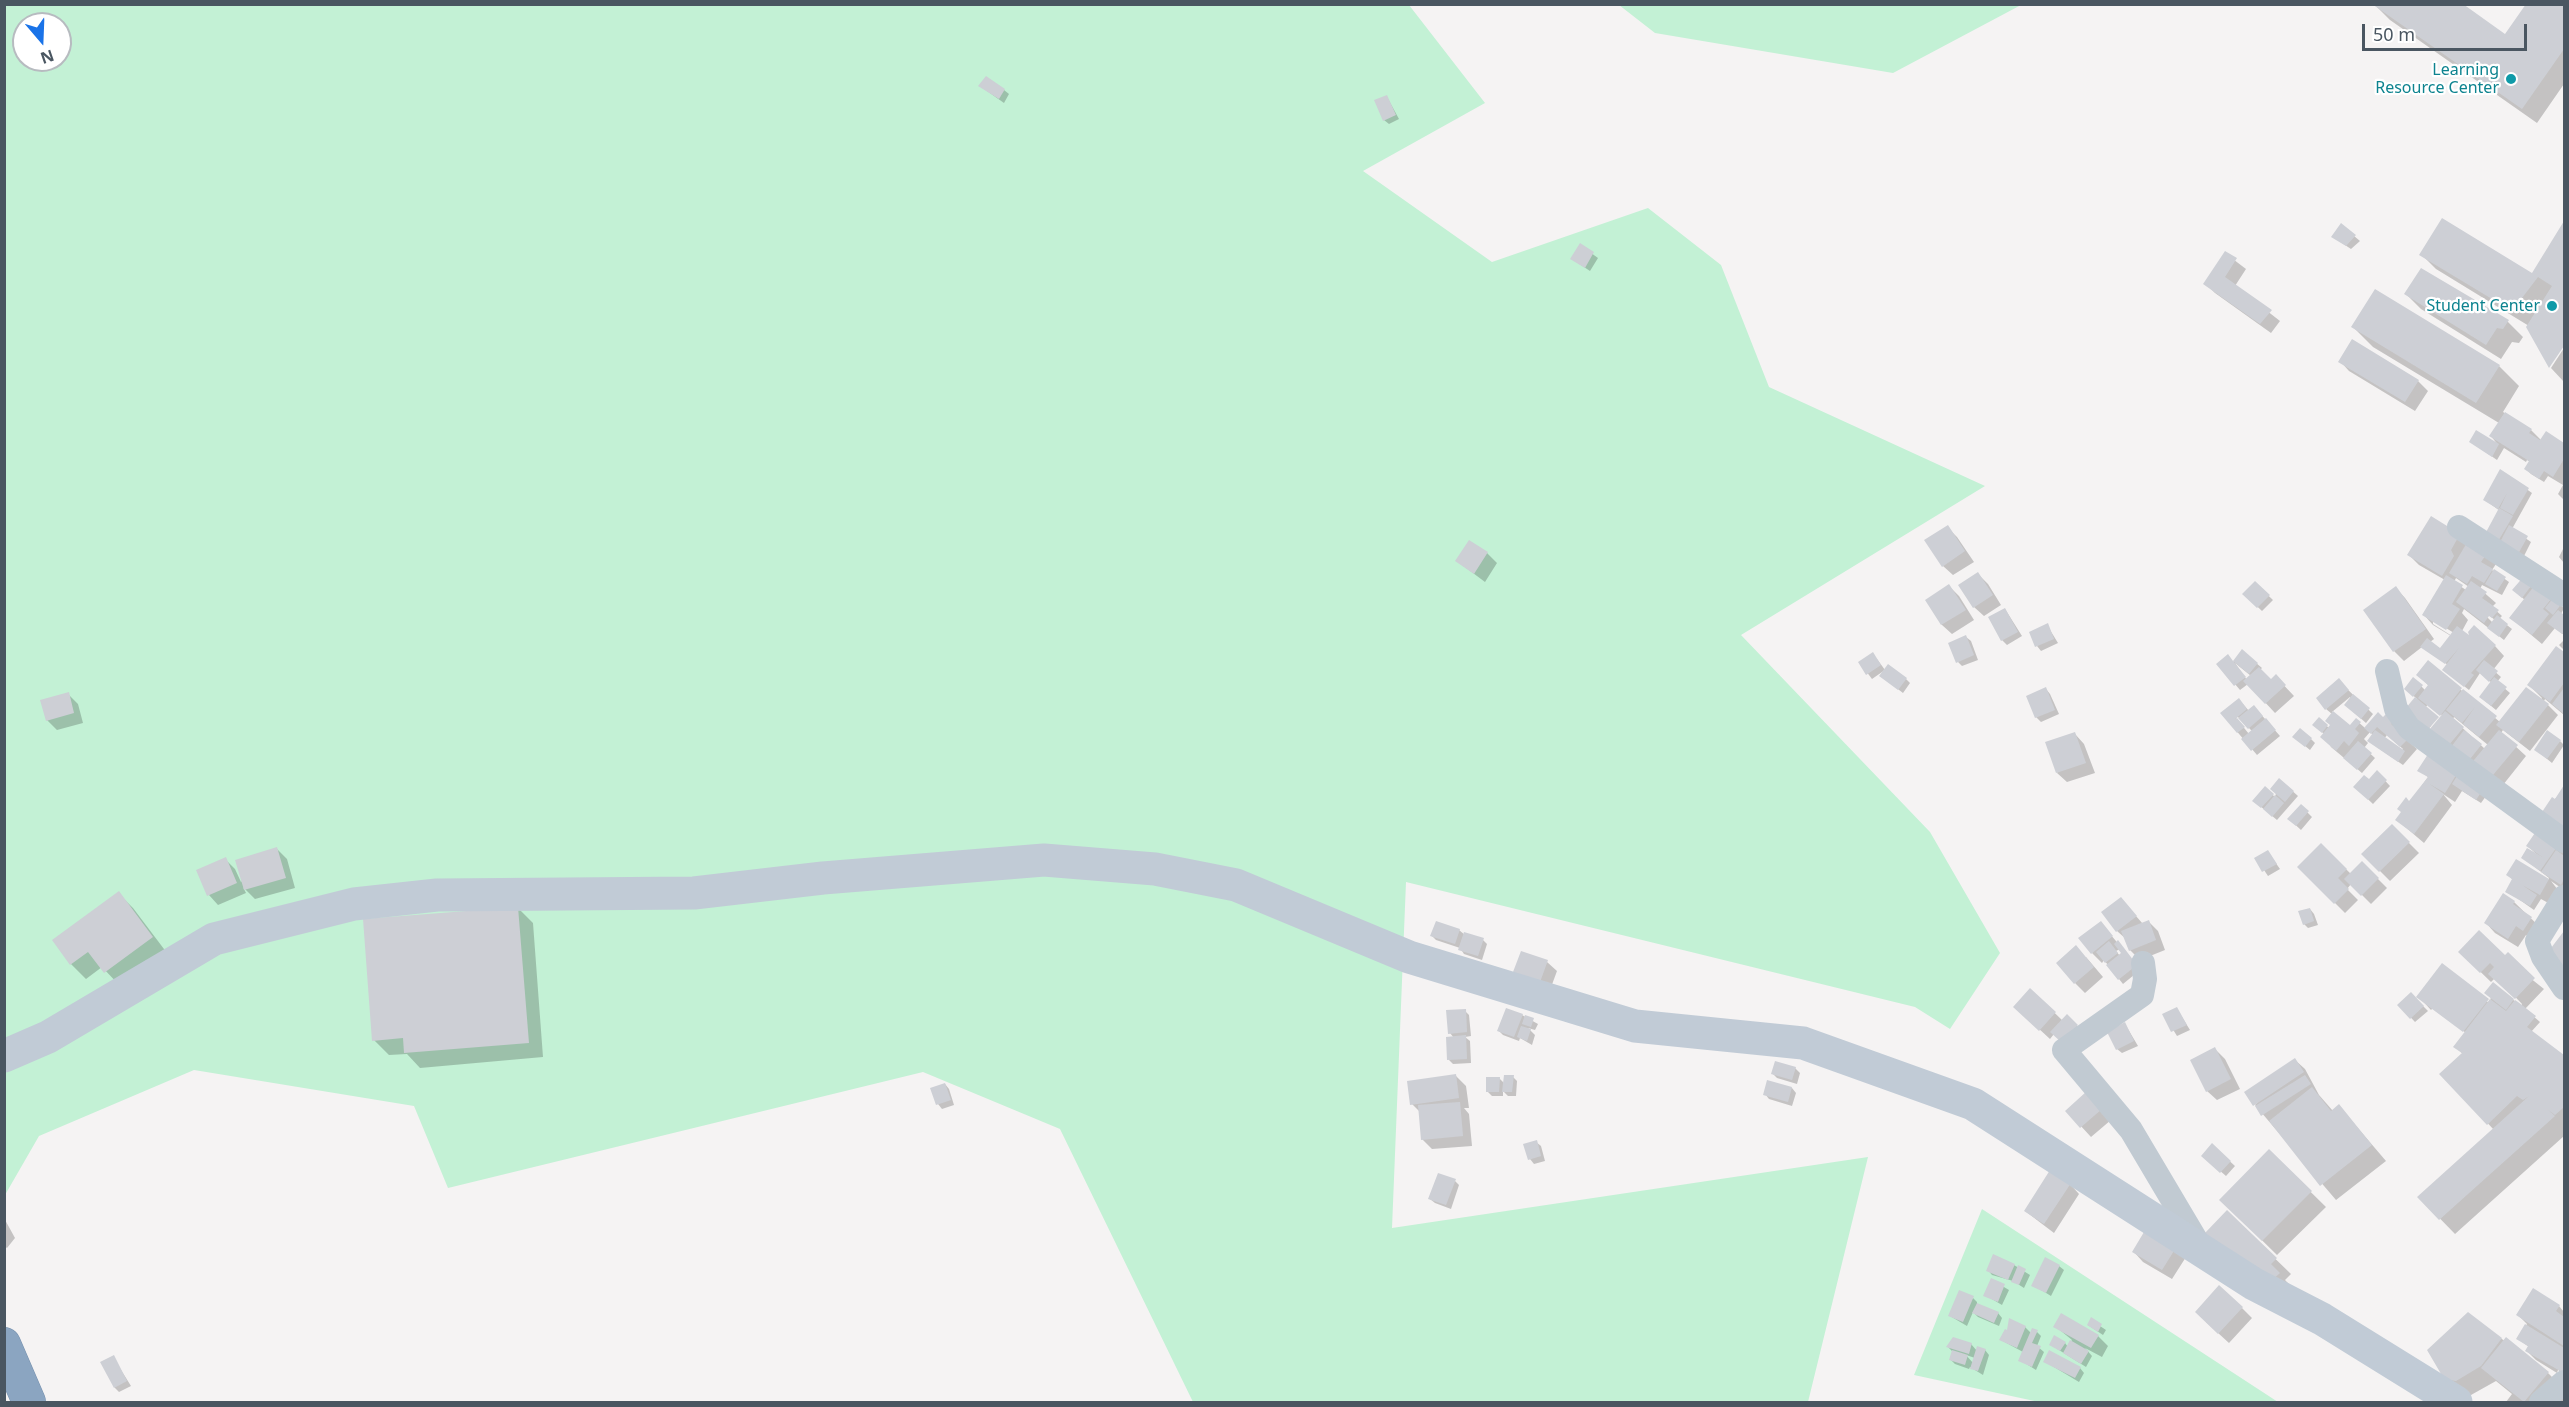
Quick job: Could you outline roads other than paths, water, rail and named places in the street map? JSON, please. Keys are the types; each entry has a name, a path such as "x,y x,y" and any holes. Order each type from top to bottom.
{"highway":[{"path":"4,1344 29,1402"}],"street":[{"path":"2460,527 2565,595"},
{"path":"2387,671 2396,709 2409,728 2565,841"},
{"path":"4,1056 48,1037 214,939 354,904 437,895 694,893 823,878 1044,860 1155,869 1236,885 1409,957 1635,1026 1803,1043 1973,1104 2254,1284 2322,1319 2456,1402"},
{"path":"2565,897 2537,941 2543,957 2565,988"},
{"path":"2143,963 2145,980 2142,995 2064,1050 2131,1130 2202,1250"},
{"path":"2541,1402 2565,1382"}],"place":[{"name":"Learning Resource Center","path":"2511,79"},
{"name":"Student Center","path":"2552,306"}]}
